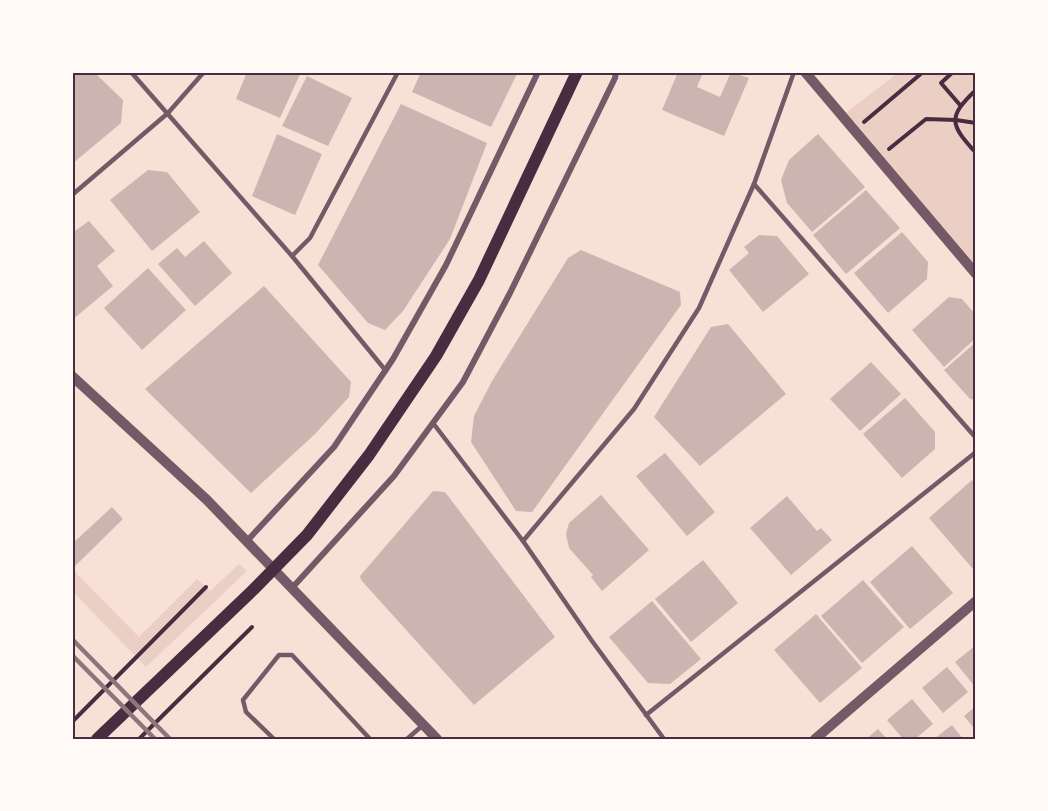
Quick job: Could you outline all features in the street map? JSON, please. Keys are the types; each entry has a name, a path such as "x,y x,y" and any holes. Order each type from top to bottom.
{"main road":[{"path":"97,739 253,590 307,535 369,455 436,356 479,280 577,72"}],"street":[{"path":"247,541 334,447 386,371 446,265 538,72"},
{"path":"292,588 394,476 463,382 504,303 616,72"},
{"path":"805,72 976,274"},
{"path":"72,376 207,500 437,739"},
{"path":"815,739 976,601"}],"lane":[{"path":"131,72 292,256 386,371"},
{"path":"72,195 168,113 204,72"},
{"path":"292,256 310,238 398,72"},
{"path":"523,541 574,483 640,400 699,308 754,184 794,72"},
{"path":"754,184 976,438"},
{"path":"432,423 523,541 664,739"},
{"path":"646,715 976,452"},
{"path":"274,739 246,712 243,700 279,655 291,655 370,739"},
{"path":"407,739 423,725"}],"path":[{"path":"855,130 923,72"},
{"path":"953,72 940,83 960,105"},
{"path":"976,90 960,105 955,125 960,135 976,153"},
{"path":"878,158 926,119 976,123"},
{"path":"72,722 206,587"},
{"path":"139,739 252,627"}],"shaded area":[{"path":"899,72 976,72 976,268 842,116"},
{"path":"239,564 247,571 146,667 72,591 72,578 76,573 139,637 197,579 210,591"}],"building":[{"path":"72,72 94,72 123,100 121,123 72,164"},
{"path":"247,72 301,72 280,118 236,99"},
{"path":"421,72 518,72 491,127 412,92"},
{"path":"678,72 703,73 697,87 720,97 731,72 749,78 724,136 662,110"},
{"path":"307,76 352,98 328,146 282,126"},
{"path":"401,104 487,143 450,239 403,311 385,330 368,323 318,265"},
{"path":"277,134 322,154 295,215 252,196"},
{"path":"818,134 865,187 812,232 787,203 781,180 789,160"},
{"path":"148,170 167,172 200,212 152,251 110,200"},
{"path":"866,190 900,228 846,274 813,235"},
{"path":"89,221 115,251 97,266 113,286 72,320 72,233"},
{"path":"902,232 928,262 927,279 888,313 854,273"},
{"path":"759,235 777,236 809,274 763,312 729,270 749,253 744,247"},
{"path":"204,241 232,273 195,306 158,264 177,248 185,257"},
{"path":"581,250 680,292 681,305 532,512 516,511 471,442 474,416 492,381 568,258"},
{"path":"148,268 186,310 142,350 104,308"},
{"path":"264,286 351,382 349,397 315,434 251,493 145,389"},
{"path":"949,297 962,299 976,315 976,338 944,367 912,330"},
{"path":"728,324 786,394 700,466 654,417 711,327"},
{"path":"976,342 976,400 970,399 944,370"},
{"path":"871,362 901,394 860,431 830,399"},
{"path":"905,398 935,432 935,449 902,478 863,434"},
{"path":"665,453 715,512 687,536 636,476"},
{"path":"972,480 976,485 976,566 973,569 929,518"},
{"path":"433,491 445,492 555,637 474,705 361,580 360,576"},
{"path":"601,495 649,550 602,591 591,577 593,575 569,548 566,534 569,523"},
{"path":"787,496 817,531 821,528 832,540 791,575 750,528"},
{"path":"112,507 123,519 72,569 72,544"},
{"path":"912,546 953,593 910,629 870,582"},
{"path":"703,560 738,603 691,642 655,599"},
{"path":"863,580 904,627 862,663 821,616"},
{"path":"652,601 701,659 670,684 648,683 609,637"},
{"path":"816,614 862,668 820,703 774,650"},
{"path":"976,645 976,688 955,662"},
{"path":"947,667 968,692 943,713 922,688"},
{"path":"912,699 933,724 915,739 903,739 887,720"},
{"path":"976,706 976,731 964,716"},
{"path":"952,725 963,739 934,739"},
{"path":"878,729 887,739 866,739"}],"railway":[{"path":"72,639 170,739"},
{"path":"72,655 155,739"}]}
